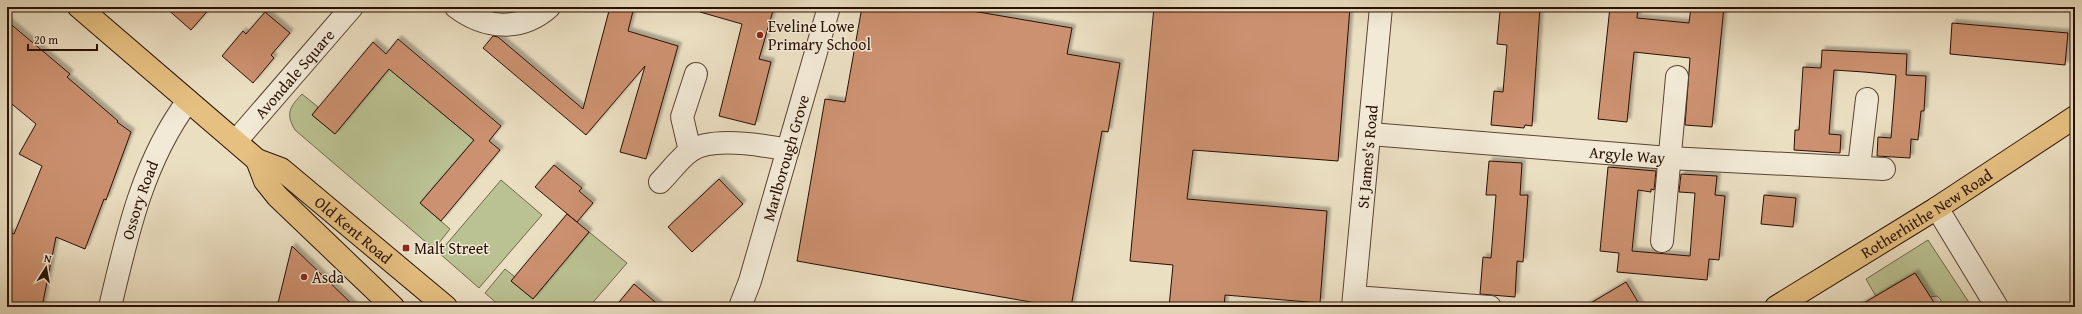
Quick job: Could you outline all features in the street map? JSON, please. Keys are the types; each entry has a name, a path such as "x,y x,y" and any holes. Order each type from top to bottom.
{"main road":[{"name":"Old Kent Road","path":"79,7 257,160 281,169 446,307"},
{"name":"Rotherhithe New Road","path":"1776,307 1937,208 2075,117"},
{"name":"Old Kent Road","path":"257,160 265,182 277,196 393,307"}],"street":[{"name":"Avondale Square","path":"236,141 352,7"},
{"path":"456,7 483,22 507,26 521,24 549,7"},
{"name":"Marlborough Grove","path":"740,307 750,281 830,7"},
{"name":"St James's Road","path":"1354,302 1381,7"},
{"path":"690,151 682,117 696,74"},
{"path":"1662,241 1677,77"},
{"path":"1860,167 1867,99"},
{"name":"Ossory Road","path":"110,307 123,250 152,161 168,128 188,100"},
{"name":"Argyle Way","path":"1370,134 1669,158 1884,168"},
{"path":"660,182 690,151 712,144 742,143 788,150"},
{"path":"1937,208 1996,307"},
{"path":"1354,302 1490,307"}],"green space":[{"path":"382,63 481,146 465,151 420,203 450,229 434,249 295,130 290,119 290,110 302,94 318,107 312,115 335,134 381,79 374,73"},
{"path":"501,180 542,215 479,288 439,253"},
{"path":"589,232 627,263 589,307 501,307 485,293 505,269 515,277 511,281 533,299"},
{"path":"1928,240 1972,307 1941,307 1941,300 1937,296 1930,297 1915,273 1887,289 1897,307 1882,307 1866,279"}],"building":[{"path":"165,7 211,7 191,30"},
{"path":"610,7 634,7 628,31 678,46 646,159 620,152 645,66 586,135 483,48 493,36 498,37 583,109"},
{"path":"701,7 774,7 759,59 771,62 755,125 719,116 742,24 700,12"},
{"path":"862,7 949,7 1072,28 1067,54 1120,63 1108,132 1102,131 1071,307 1059,307 797,261 825,99 845,102"},
{"path":"1154,7 1350,7 1338,161 1193,150 1187,199 1327,211 1320,303 1225,295 1224,307 1169,307 1173,265 1130,261"},
{"path":"1508,7 1540,7 1532,126 1525,125 1524,128 1491,125 1494,91 1503,92 1507,45 1497,44 1500,11 1508,11"},
{"path":"1610,7 1638,7 1637,18 1689,23 1691,7 1724,7 1712,127 1685,125 1690,58 1634,52 1627,122 1598,119"},
{"path":"265,12 290,33 271,55 274,58 253,83 222,56 243,31 246,34"},
{"path":"7,21 70,74 67,77 118,121 117,122 131,132 106,200 104,199 85,249 56,237 42,307 7,307 7,232 14,234 42,166 19,154 36,124 7,100"},
{"path":"1952,23 2068,33 2065,65 1950,54"},
{"path":"398,39 501,126 489,141 500,150 441,221 420,203 474,140 389,69 335,134 312,115 373,42 386,54"},
{"path":"1822,50 1907,54 1906,75 1926,76 1924,111 1921,111 1918,140 1911,139 1910,158 1877,156 1878,137 1891,138 1896,75 1864,72 1834,70 1829,134 1841,135 1840,153 1794,150 1795,130 1799,130 1803,67 1821,68"},
{"path":"1489,161 1522,163 1520,195 1528,195 1523,262 1517,261 1515,297 1480,294 1483,257 1491,258 1496,195 1486,195"},
{"path":"554,165 582,188 579,191 593,203 577,222 535,187"},
{"path":"1608,167 1656,171 1654,190 1651,189 1651,192 1638,190 1632,251 1690,256 1695,193 1679,192 1681,174 1717,176 1715,195 1725,196 1719,260 1709,259 1707,280 1617,272 1619,253 1600,251"},
{"path":"719,179 743,204 692,252 668,227"},
{"path":"1764,195 1796,198 1793,227 1761,224"},
{"path":"567,214 589,232 533,299 511,281"},
{"name":"Asda","path":"292,246 355,307 277,307"},
{"path":"1915,273 1937,307 1857,307"},
{"path":"1626,282 1641,307 1584,307"},
{"path":"634,284 661,307 615,307"}],"place":[{"name":"Eveline Lowe Primary School","path":"760,35"},
{"name":"Malt Street","path":"406,248"},
{"name":"Asda","path":"304,277"}]}
